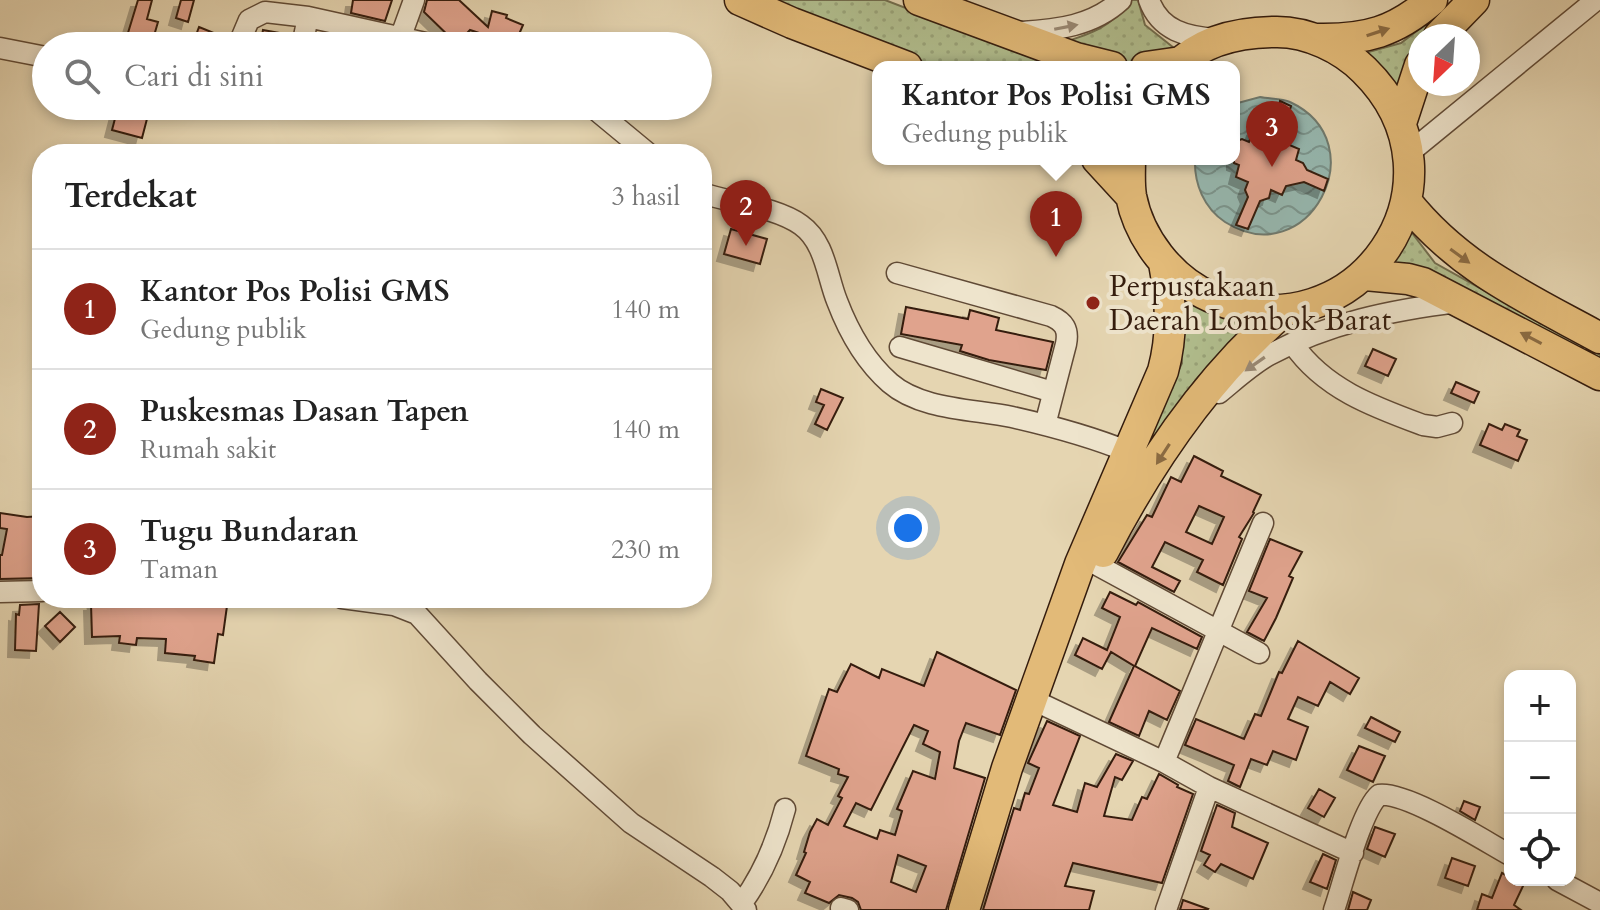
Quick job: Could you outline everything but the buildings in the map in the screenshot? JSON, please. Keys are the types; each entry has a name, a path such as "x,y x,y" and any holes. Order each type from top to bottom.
{"highway":[{"path":"740,0 891,61"},
{"path":"770,0 792,23"},
{"path":"919,0 1088,61"},
{"path":"1315,39 1369,36 1400,25 1432,0"},
{"path":"1451,24 1474,0"},
{"path":"1130,165 1131,196 1143,232 1164,263 1182,280 1225,304 1249,310 1285,310 1322,301 1345,290 1365,275 1388,247 1404,214 1410,184 1409,153 1401,123 1382,87 1352,58 1315,39 1285,32 1253,32 1201,48 1183,61"},
{"path":"1401,123 1410,96"},
{"path":"1103,165 1131,196"},
{"path":"1406,201 1427,228 1459,256 1531,301 1600,338"},
{"path":"1048,656 1097,565 1129,452 1157,388 1170,341 1170,298 1164,263"},
{"path":"1365,275 1423,283 1600,375"},
{"path":"964,910 1031,699 1110,517 1209,385 1258,332 1285,310"}],"street":[{"path":"402,32 414,0"},
{"path":"1005,32 1046,31 1082,24 1113,8 1121,0"},
{"path":"1149,0 1158,18 1177,32 1193,37 1223,39"},
{"path":"1409,153 1596,0"},
{"path":"244,32 249,20 260,12 308,17 381,32"},
{"path":"305,32 308,17"},
{"path":"0,48 32,54"},
{"path":"610,120 638,144"},
{"path":"712,196 781,216 807,230 820,251 836,301 849,329 866,356 901,391 924,400 1045,425 1129,452"},
{"path":"897,273 1051,316 1063,323 1068,337 1045,425"},
{"path":"1182,424 1248,369 1293,344 1396,310 1462,302"},
{"path":"1293,344 1306,363 1335,386 1423,425 1437,427 1452,423"},
{"path":"900,347 1053,392"},
{"path":"1164,762 1263,523"},
{"path":"1097,565 1259,653"},
{"path":"0,592 32,591"},
{"path":"402,608 417,614 532,735 631,823 712,877 744,907 771,854 785,809"},
{"path":"1031,699 1164,762 1209,787 1353,853"},
{"path":"1166,910 1209,787"},
{"path":"1334,910 1376,796 1385,794 1425,809 1504,852"},
{"path":"1568,886 1600,903"}],"green space":[{"path":"775,0 885,0 1043,61 916,61 779,8"},
{"path":"1131,0 1138,0 1145,25 1174,48 1145,61 1108,61 1058,44 1099,29"},
{"path":"1457,0 1439,24 1426,24"},
{"path":"1408,38 1408,62 1398,94 1361,54 1401,43"},
{"path":"1409,229 1435,263 1600,355 1600,369 1383,267"},
{"path":"1173,287 1212,311 1256,321 1198,377 1165,422 1116,508 1182,363"}],"water":[{"path":"1260,97 1290,102 1316,121 1329,146 1330,172 1322,197 1305,218 1283,231 1255,234 1225,222 1211,210 1199,186 1195,165 1240,165 1240,102"}],"place":[{"name":"Tugu Bundaran","path":"1272,167"},
{"name":"Puskesmas Dasan Tapen","path":"746,246"},
{"name":"Kantor Pos Polisi GMS","path":"1056,257"},
{"name":"Perpustakaan Daerah Lombok Barat","path":"1093,303"}]}
